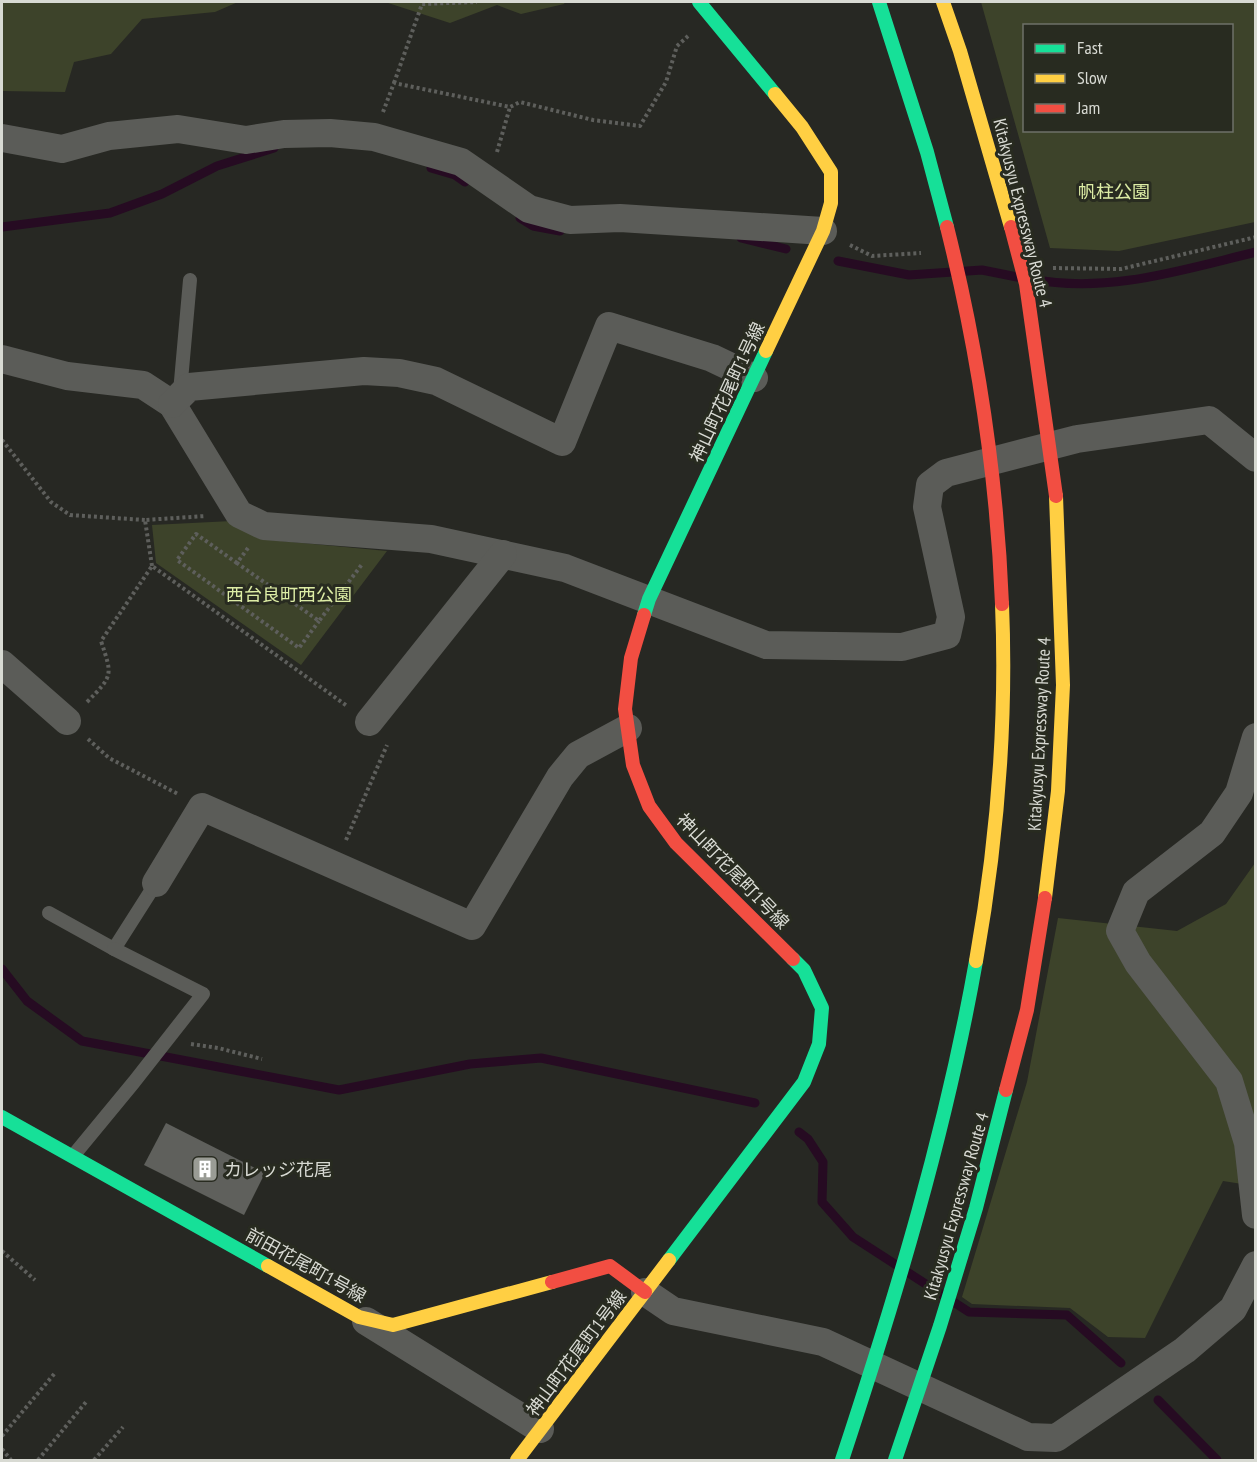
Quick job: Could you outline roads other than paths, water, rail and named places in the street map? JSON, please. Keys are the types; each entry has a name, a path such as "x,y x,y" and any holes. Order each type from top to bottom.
{"main road":[{"name":"神山町花尾町1号線","path":"517,1461 804,1082 819,1044 822,1008 804,970 676,843 650,806 633,765 625,709 631,658 649,599 823,231 831,203 831,172 802,127 699,2"},
{"name":"Kitakyusyu Expressway Route 4","path":"842,1461 922,1198 972,990 988,885 999,788 1004,690 1002,592 995,497 982,399 964,298 940,199 879,2"},
{"name":"Kitakyusyu Expressway Route 4","path":"895,1459 940,1326 976,1208 1027,1010 1044,904 1058,791 1063,685 1056,482 1026,284 1001,187 943,2"},
{"name":"前田花尾町1号線","path":"2,1117 359,1317 393,1325 610,1266 645,1292"}],"street":[{"path":"2,138 62,149 109,136 178,129 246,141 284,134 330,133 374,137 461,162 529,209 570,220 620,218 823,231"},
{"path":"175,400 189,387 364,371 399,373 436,381 562,442 609,326 712,358 754,378"},
{"path":"2,359 67,376 143,385 175,400 251,520 432,539 565,568 766,645 902,647 947,635 951,617 927,507 930,484 946,473 1077,439 1209,420 1256,458"},
{"path":"369,722 503,554"},
{"path":"2,664 67,721"},
{"path":"156,884 202,807 472,926 566,770 578,755 628,728"},
{"path":"1256,737 1239,793 1219,823 1212,832 1136,892 1120,931 1138,963 1229,1081 1248,1143 1256,1215"},
{"path":"645,1292 674,1311 823,1342 1028,1437 1056,1438 1185,1350 1233,1309 1256,1265"},
{"path":"359,1317 540,1429"}],"lane":[{"path":"175,400 190,280"},
{"path":"114,949 156,884"},
{"path":"49,913 203,994 73,1157"}],"waterway":[{"path":"2,227 110,213 162,194 217,166 274,148"},
{"path":"431,168 455,175 465,182"},
{"path":"520,218 533,226 560,231"},
{"path":"741,238 786,249"},
{"path":"1031,279 1088,284 1116,282 1144,278 1256,252"},
{"path":"838,261 909,275 982,270 1017,277"},
{"path":"2,969 27,1001 82,1041 339,1090 470,1064 541,1058 755,1103"},
{"path":"799,1132 808,1139 823,1162 822,1202 853,1237 969,1312 1067,1315 1121,1363"},
{"path":"1158,1400 1217,1460"}],"place":[{"name":"カレッジ花尾","path":"205,1169"}],"park label":[{"name":"帆柱公園","path":"1114,191"},
{"name":"西台良町西公園","path":"289,594"}]}
